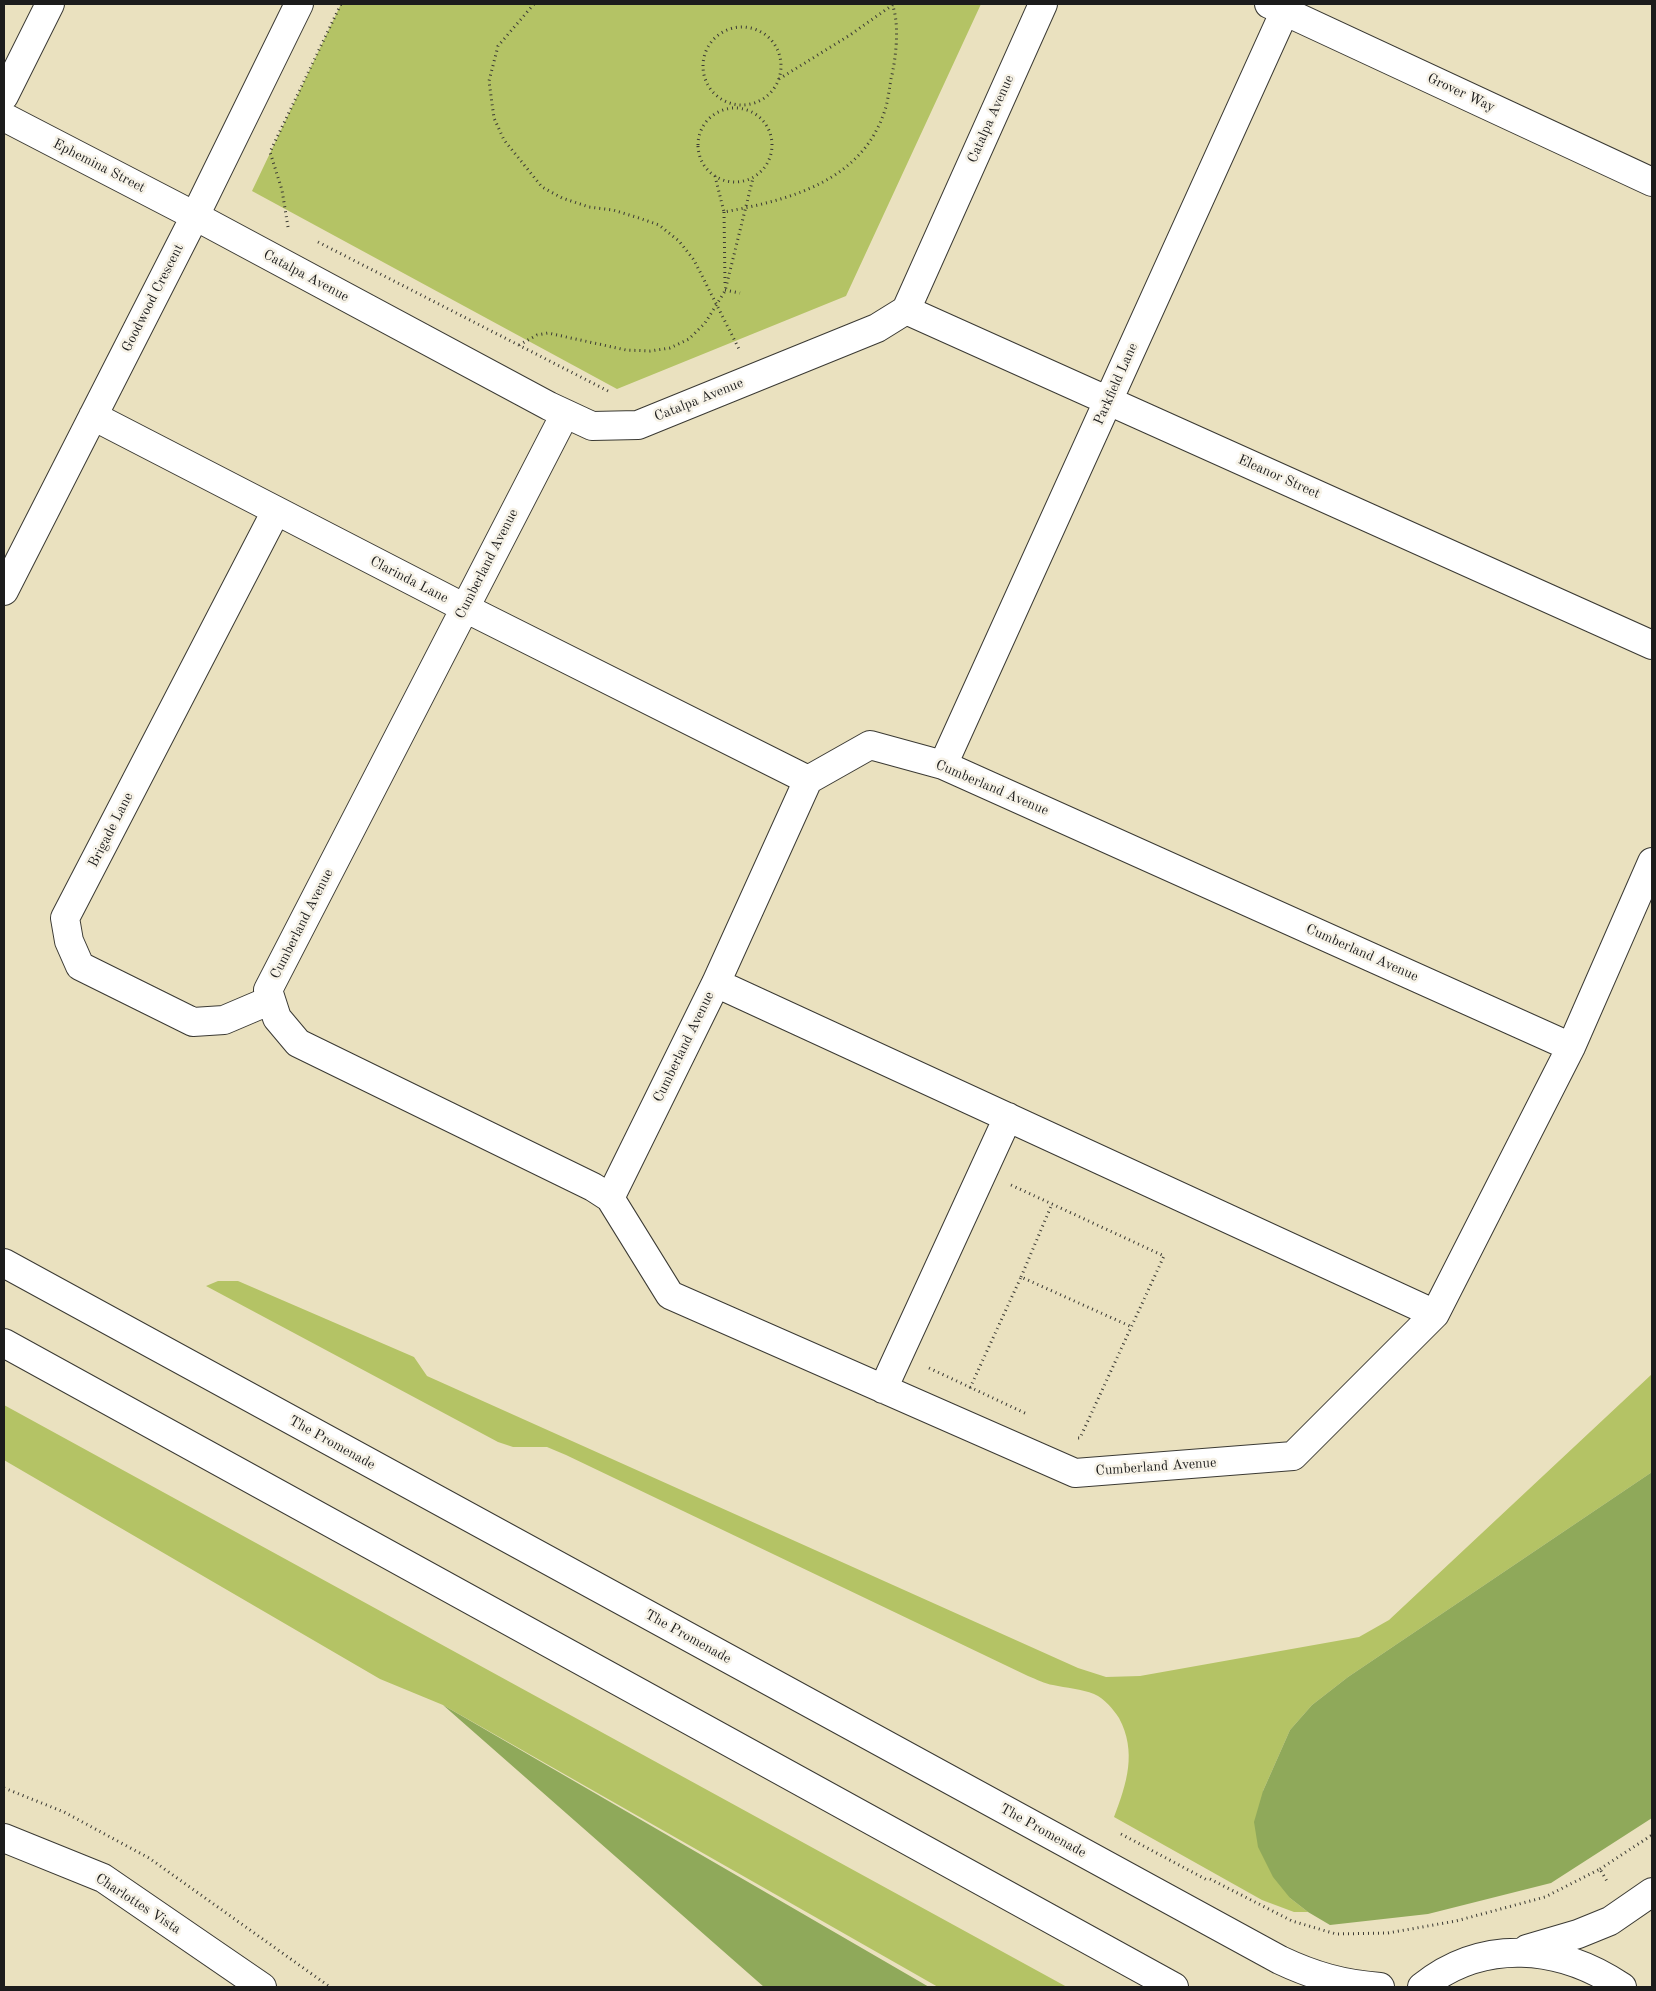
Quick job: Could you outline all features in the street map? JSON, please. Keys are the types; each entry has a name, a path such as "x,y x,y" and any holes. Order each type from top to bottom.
{"street":[{"path":"4,96 50,4"},
{"name":"Goodwood Crescent","path":"4,591 195,216 299,4"},
{"name":"Catalpa Avenue","path":"195,216 565,414 592,426 638,424 877,328 906,310 1043,4"},
{"name":"Grover Way","path":"1281,6 1652,182"},
{"name":"Parkfield Lane","path":"943,765 1108,400 1281,6"},
{"name":"Ephemina Street","path":"4,116 195,216"},
{"name":"Eleanor Street","path":"906,310 1652,645"},
{"name":"Cumberland Avenue","path":"565,414 268,990 277,1018 298,1043 593,1187 610,1198 670,1294 1075,1473 1293,1456 1435,1314 1571,1047 1652,862"},
{"name":"Clarinda Lane","path":"93,416 464,608 808,780"},
{"name":"Brigade Lane","path":"271,1000 224,1020 193,1022 80,966 69,941 65,918 276,511"},
{"name":"Cumberland Avenue","path":"610,1198 716,983 808,780 870,745 943,765 1571,1047"},
{"path":"716,983 1435,1314"},
{"path":"883,1388 1008,1117"},
{"name":"The Promenade","path":"4,1264 1280,1960 1304,1972 1330,1980 1356,1986 1380,1987"},
{"path":"4,1344 1174,1987"},
{"name":"Charlottes Vista","path":"4,1838 103,1878 262,1987"},
{"path":"1516,1953 1578,1934 1610,1921 1652,1892"},
{"path":"1385,1987 1426,1984 1449,1970 1470,1961 1493,1955 1540,1953 1570,1960 1598,1972 1622,1987"}],"path":[{"path":"295,231 286,226 282,190 270,152 341,4"},
{"path":"534,4 498,46 489,81 494,118 504,140 542,187 562,198 589,207 613,210 659,226 679,241 694,260 754,378"},
{"path":"779,79 850,36 894,4"},
{"path":"724,212 777,200 836,176 854,160 870,141 884,113 894,70 896,36 894,4"},
{"path":"779,79 774,89 766,97 756,103 733,106 722,110 712,116 704,125 699,135 700,158 706,168 715,176 724,181 733,182 753,178 769,160 772,148 770,135 765,124 757,115 733,106 721,99 712,91 705,80 704,55 709,44 718,34 729,29 741,27 754,28 765,34 774,43 780,54 782,67 779,79"},
{"path":"715,176 724,212 725,290"},
{"path":"519,345 548,332 626,350 650,351 670,348 689,339 705,323 725,290 753,178"},
{"path":"312,240 614,394"},
{"path":"725,290 740,293"},
{"path":"982,1172 1164,1256 1080,1438 1072,1434"},
{"path":"970,1388 1052,1204"},
{"path":"1021,1277 1132,1327"},
{"path":"899,1354 1029,1415"},
{"path":"4,1788 64,1812 149,1858 330,1987"},
{"path":"1210,1879 1292,1921 1336,1934 1388,1933 1456,1921 1544,1897 1600,1869 1652,1835"},
{"path":"1600,1869 1626,1910"}],"green space":[{"path":"341,4 981,4 846,296 617,389 252,191"},
{"path":"218,1281 238,1281 414,1357 427,1376 1078,1668 1106,1677 1140,1676 1359,1637 1389,1620 1652,1374 1652,1472 1348,1677 1312,1705 1290,1730 1263,1791 1290,1898 1308,1912 1294,1912 1262,1900 1114,1817 1126,1780 1129,1755 1128,1743 1119,1718 1098,1696 1084,1691 1047,1684 1028,1676 566,1455 547,1447 513,1447 498,1442 206,1286"},
{"path":"4,1405 1067,1987 938,1987 443,1705 380,1679 4,1460"},
{"path":"1652,1472 1652,1818 1551,1883 1428,1914 1330,1925 1308,1912 1290,1898 1273,1877 1258,1847 1254,1822 1263,1791 1290,1730 1312,1705 1348,1677"},
{"path":"443,1705 929,1987 764,1987"}]}
